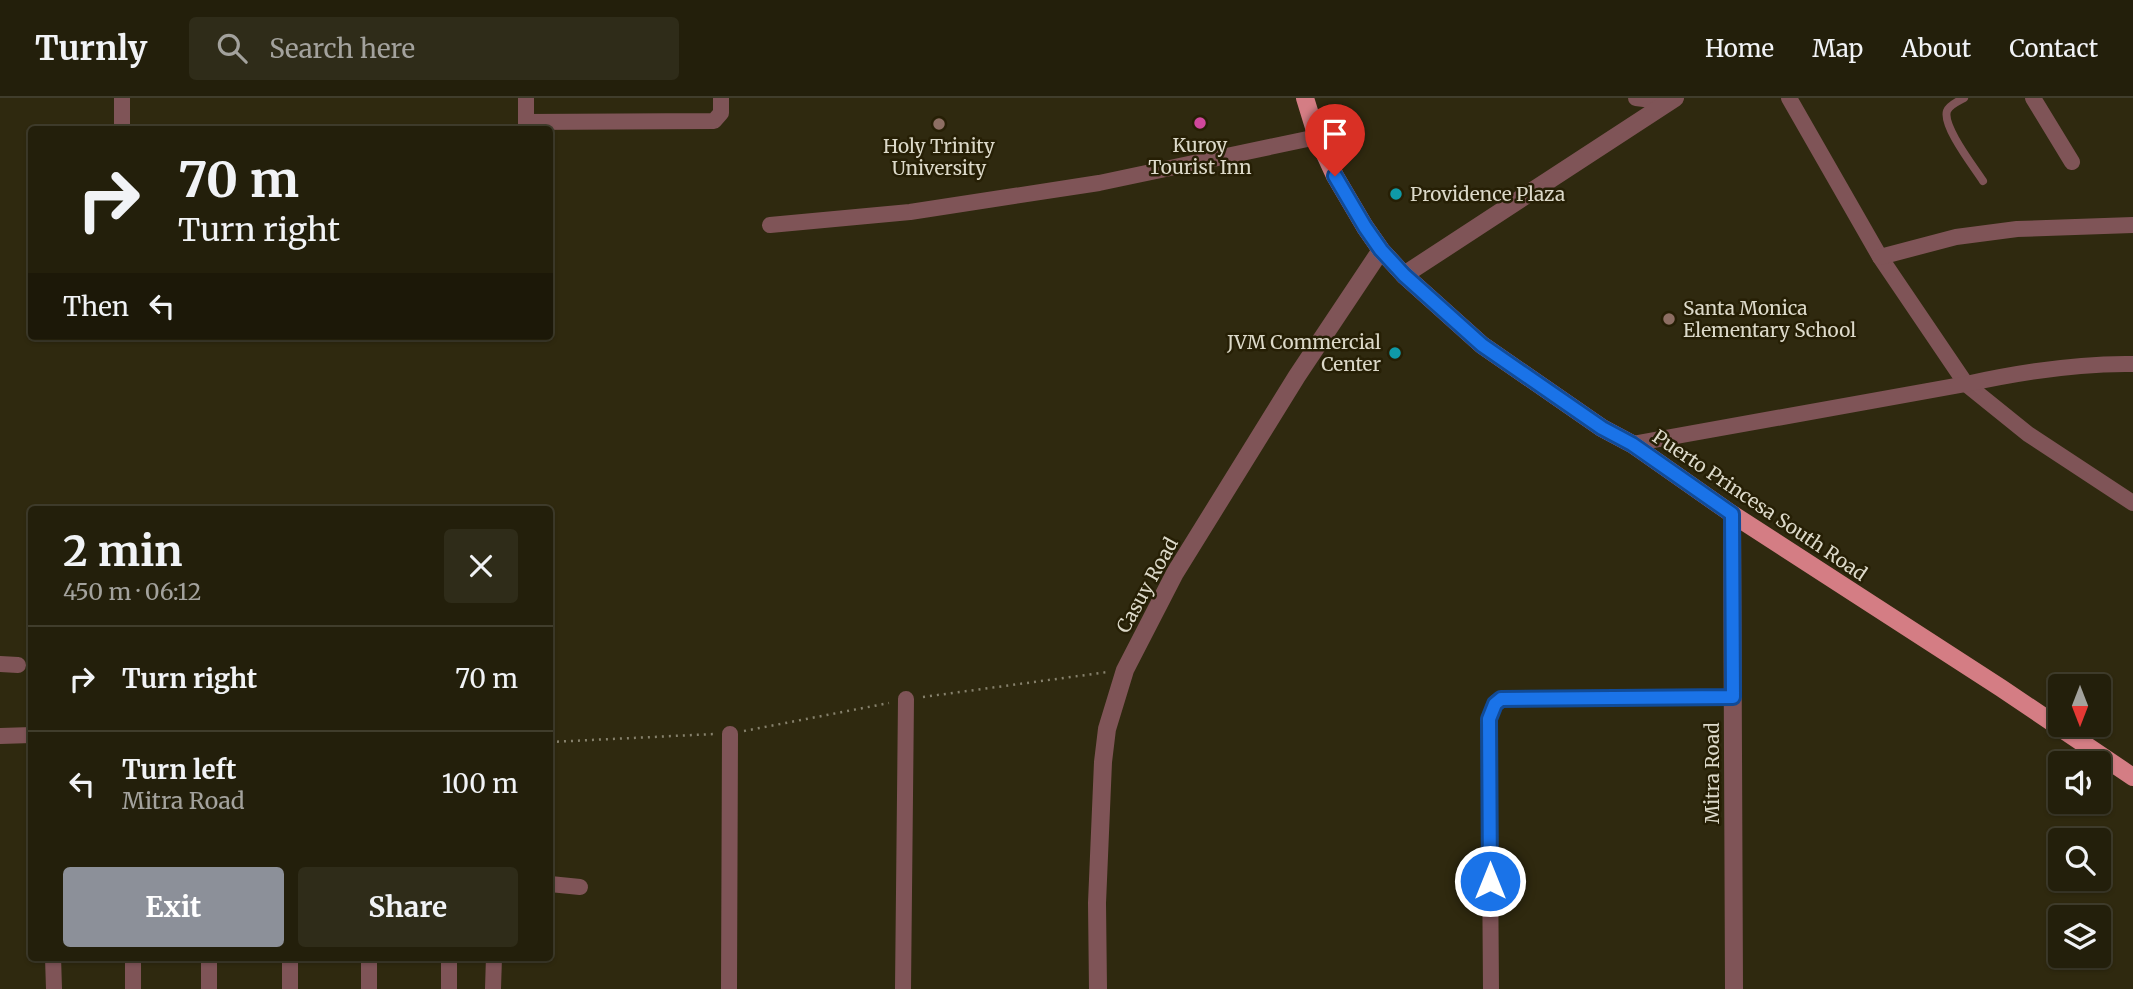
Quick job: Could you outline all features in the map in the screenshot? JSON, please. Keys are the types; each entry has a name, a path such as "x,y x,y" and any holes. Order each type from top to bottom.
{"main road":[{"name":"Puerto Princesa South Road","path":"1305,98 1317,137 1335,176 1381,250 1404,275 1482,345 1602,428 1632,444 1732,514 2133,777"}],"street":[{"path":"122,98 122,126"},
{"path":"526,98 526,126 714,121 721,114 722,98"},
{"path":"1636,98 1671,100"},
{"path":"1789,98 1880,257 1966,384 2028,435 2133,503"},
{"path":"2034,98 2073,162"},
{"path":"1404,275 1671,100"},
{"path":"770,225 910,212 1086,185 1317,137"},
{"path":"1880,257 1956,237 2017,229 2133,225"},
{"name":"Casuy Road","path":"1098,989 1097,904 1103,762 1107,729 1125,670 1175,573 1297,376 1381,250"},
{"path":"1632,444 2044,369 2133,364"},
{"name":"Mitra Road","path":"1732,514 1734,989"},
{"path":"0,664 18,665"},
{"path":"1491,989 1489,719 1495,704 1501,699 1733,697"},
{"path":"903,989 906,699"},
{"path":"729,989 730,734"},
{"path":"0,736 28,735"},
{"path":"553,884 580,887"},
{"path":"54,961 54,989"},
{"path":"133,961 133,989"},
{"path":"209,961 209,989"},
{"path":"289,961 290,989"},
{"path":"369,961 369,989"},
{"path":"449,961 449,989"},
{"path":"493,989 494,961"}],"lane":[{"path":"1964,98 1949,107 1948,125 1983,181"}],"path":[{"path":"553,741 730,734 906,699 1125,670"}],"place":[{"name":"Kuroy Tourist Inn","path":"1200,123"},
{"name":"Holy Trinity University","path":"939,124"},
{"name":"Providence Plaza","path":"1396,194"},
{"name":"Santa Monica Elementary School","path":"1669,319"},
{"name":"JVM Commercial Center","path":"1395,353"}],"route":[{"path":"1335,176 1381,250 1404,275 1482,345 1732,514 1733,697 1501,699 1495,704 1489,719 1490,881"}]}
